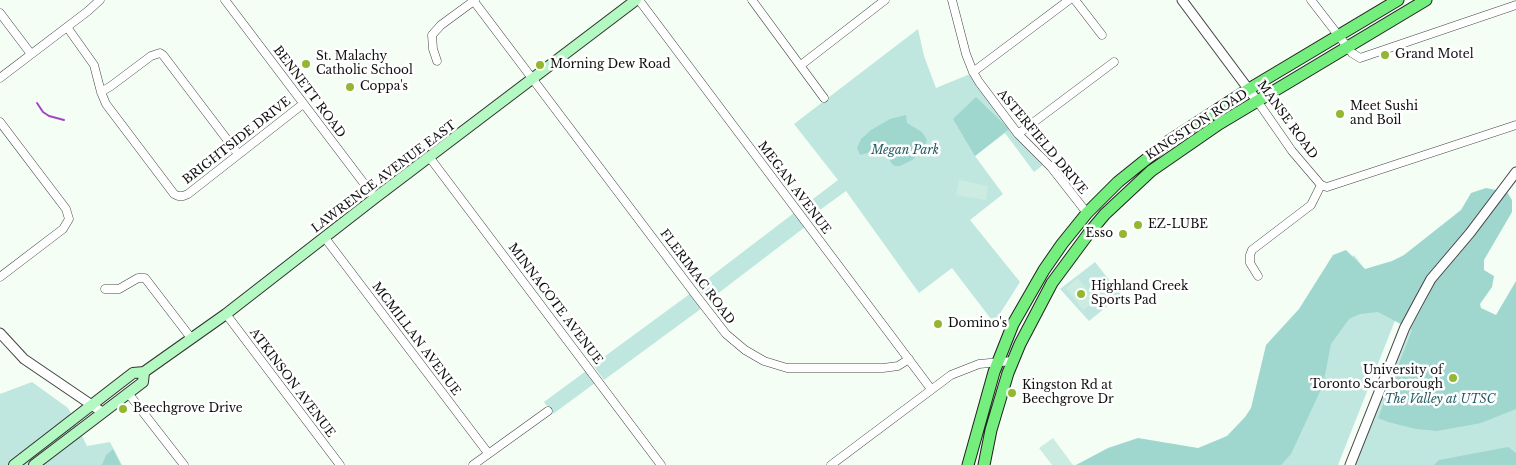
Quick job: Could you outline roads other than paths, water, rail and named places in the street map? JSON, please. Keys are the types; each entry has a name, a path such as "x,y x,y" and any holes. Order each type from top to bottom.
{"main road":[{"name":"LAWRENCE AVENUE EAST","path":"14,465 132,373 144,372 226,314 375,198 638,0"},
{"name":"KINGSTON ROAD","path":"968,465 998,362 1013,324 1040,276 1062,244 1087,213 1118,182 1169,141 1249,89 1398,0"},
{"name":"KINGSTON ROAD","path":"984,465 991,430 1012,361 1052,283 1089,233 1112,206 1151,171 1219,124 1426,0"},
{"name":"LAWRENCE AVENUE EAST","path":"34,465 143,382 144,372"}],"street":[{"name":"BENNETT ROAD","path":"225,0 375,198"},
{"path":"438,61 433,50 432,35 441,25 474,0 533,79"},
{"name":"MEGAN AVENUE","path":"638,0 931,389"},
{"path":"752,0 824,98"},
{"path":"800,65 884,0"},
{"name":"ASTERFIELD DRIVE","path":"952,0 966,54 973,72 1018,134 1051,167 1087,213"},
{"path":"973,72 1069,0"},
{"path":"1075,0 1102,35"},
{"name":"MANSE ROAD","path":"1182,0 1249,89 1292,151 1321,185"},
{"path":"1311,0 1354,56 1360,58 1516,5"},
{"path":"0,78 98,1"},
{"path":"0,13 31,54"},
{"name":"BRIGHTSIDE DRIVE","path":"67,27 94,65 106,104 174,194 178,196 188,194 304,104"},
{"path":"101,92 151,56 160,53 238,154"},
{"path":"1018,134 1114,62"},
{"name":"FLERIMAC ROAD","path":"533,79 703,305 726,334 745,350 764,361 787,368 884,368 898,366 909,359"},
{"path":"0,122 66,209 68,219 63,229 0,276"},
{"path":"1258,276 1250,263 1249,257 1252,250 1311,205 1321,185 1327,188 1516,125"},
{"name":"MINNACOTE AVENUE","path":"430,158 661,465"},
{"path":"1350,465 1405,327 1431,279 1470,233 1516,172"},
{"name":"MCMILLAN AVENUE","path":"325,238 488,453"},
{"path":"105,289 119,289 138,278 145,278 191,338"},
{"name":"ATKINSON AVENUE","path":"226,314 340,465"},
{"path":"0,333 24,359 102,412"},
{"path":"831,465 951,375 979,364 1012,361"},
{"path":"128,393 184,465"},
{"path":"473,465 548,411"}],"waterway":[{"path":"37,103 43,112 49,116 64,120"}],"place":[{"name":"Grand Motel","path":"1385,55"},
{"name":"St. Malachy Catholic School","path":"306,64"},
{"name":"Morning Dew Road","path":"540,65"},
{"name":"Coppa's","path":"350,87"},
{"name":"Meet Sushi and Boil","path":"1340,114"},
{"name":"EZ-LUBE","path":"1138,225"},
{"name":"Esso","path":"1123,234"},
{"name":"Highland Creek Sports Pad","path":"1081,294"},
{"name":"Domino's","path":"938,324"},
{"name":"University of Toronto Scarborough","path":"1453,378"},
{"name":"Kingston Rd at Beechgrove Dr","path":"1012,393"},
{"name":"Beechgrove Drive","path":"123,409"}],"park label":[{"name":"Megan Park","path":"905,151"},
{"name":"The Valley at UTSC","path":"1440,400"}]}
